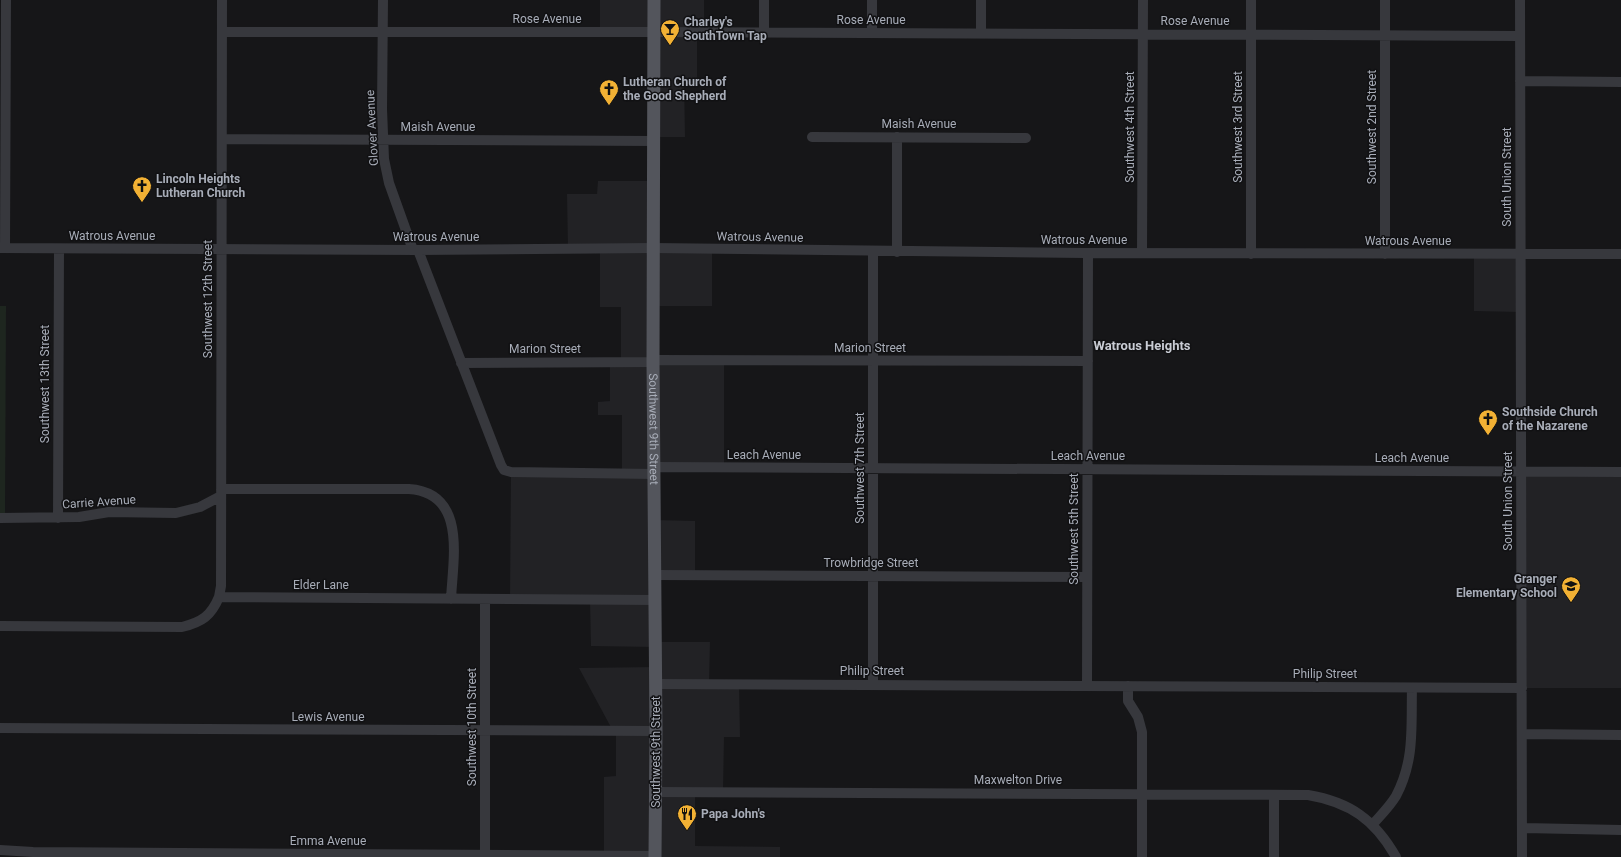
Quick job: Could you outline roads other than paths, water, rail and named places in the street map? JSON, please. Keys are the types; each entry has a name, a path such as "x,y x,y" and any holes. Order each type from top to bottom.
{"main road":[{"name":"Southwest 9th Street","path":"654,0 653,361 656,684 655,856"}],"street":[{"path":"2,248 3,85 6,0"},
{"name":"Southwest 12th Street","path":"219,598 221,586 222,0"},
{"name":"Glover Avenue","path":"383,0 383,140 384,159 389,183 500,465 504,470 511,472"},
{"path":"764,0 764,32"},
{"path":"872,0 872,33"},
{"path":"981,0 981,33"},
{"name":"Southwest 4th Street","path":"1142,253 1143,0"},
{"name":"Southwest 3rd Street","path":"1251,0 1251,254"},
{"name":"Southwest 2nd Street","path":"1385,0 1385,254"},
{"name":"South Union Street","path":"1520,0 1522,857"},
{"name":"Rose Avenue","path":"222,32 764,32 1520,36"},
{"path":"1520,82 1621,82"},
{"name":"Maish Avenue","path":"812,137 1026,138"},
{"path":"897,137 897,252"},
{"name":"Maish Avenue","path":"222,139 654,141"},
{"name":"Watrous Avenue","path":"2,248 416,250 654,248 873,252 1621,254"},
{"name":"Southwest 13th Street","path":"58,518 59,249"},
{"name":"Southwest 7th Street","path":"873,252 873,684"},
{"name":"Southwest 5th Street","path":"1088,253 1088,685"},
{"name":"Marion Street","path":"461,363 653,361 1088,361"},
{"name":"Leach Avenue","path":"511,472 873,468 1621,472"},
{"name":"Carrie Avenue","path":"0,518 79,517 109,512 184,512 200,507 221,492 422,490 433,494 442,502 448,512 452,524 454,541 452,599"},
{"name":"Trowbridge Street","path":"655,575 1088,577"},
{"path":"0,626 182,627 195,624 206,617 215,607 219,598"},
{"name":"Elder Lane","path":"219,598 655,600"},
{"name":"Southwest 10th Street","path":"485,599 485,855"},
{"name":"Philip Street","path":"656,684 1522,688"},
{"path":"1128,686 1128,701 1138,717 1142,732 1142,857"},
{"path":"1396,857 1387,841 1373,824 1396,796 1406,776 1411,753 1412,688"},
{"name":"Lewis Avenue","path":"0,728 656,731"},
{"path":"1522,734 1621,735"},
{"name":"Maxwelton Drive","path":"656,792 1308,795 1324,798 1345,805 1373,824"},
{"path":"1274,795 1274,857"},
{"path":"1522,828 1621,830"},
{"name":"Emma Avenue","path":"0,850 33,852 655,856"}],"place":[{"name":"Charley's SouthTown Tap","path":"670,46"},
{"name":"Lutheran Church of the Good Shepherd","path":"609,106"},
{"name":"Lincoln Heights Lutheran Church","path":"142,203"},
{"name":"Southside Church of the Nazarene","path":"1488,436"},
{"name":"Granger Elementary School","path":"1571,603"},
{"name":"Papa John's","path":"687,831"}],"district":[{"name":"Watrous Heights","path":"1142,345"}]}
